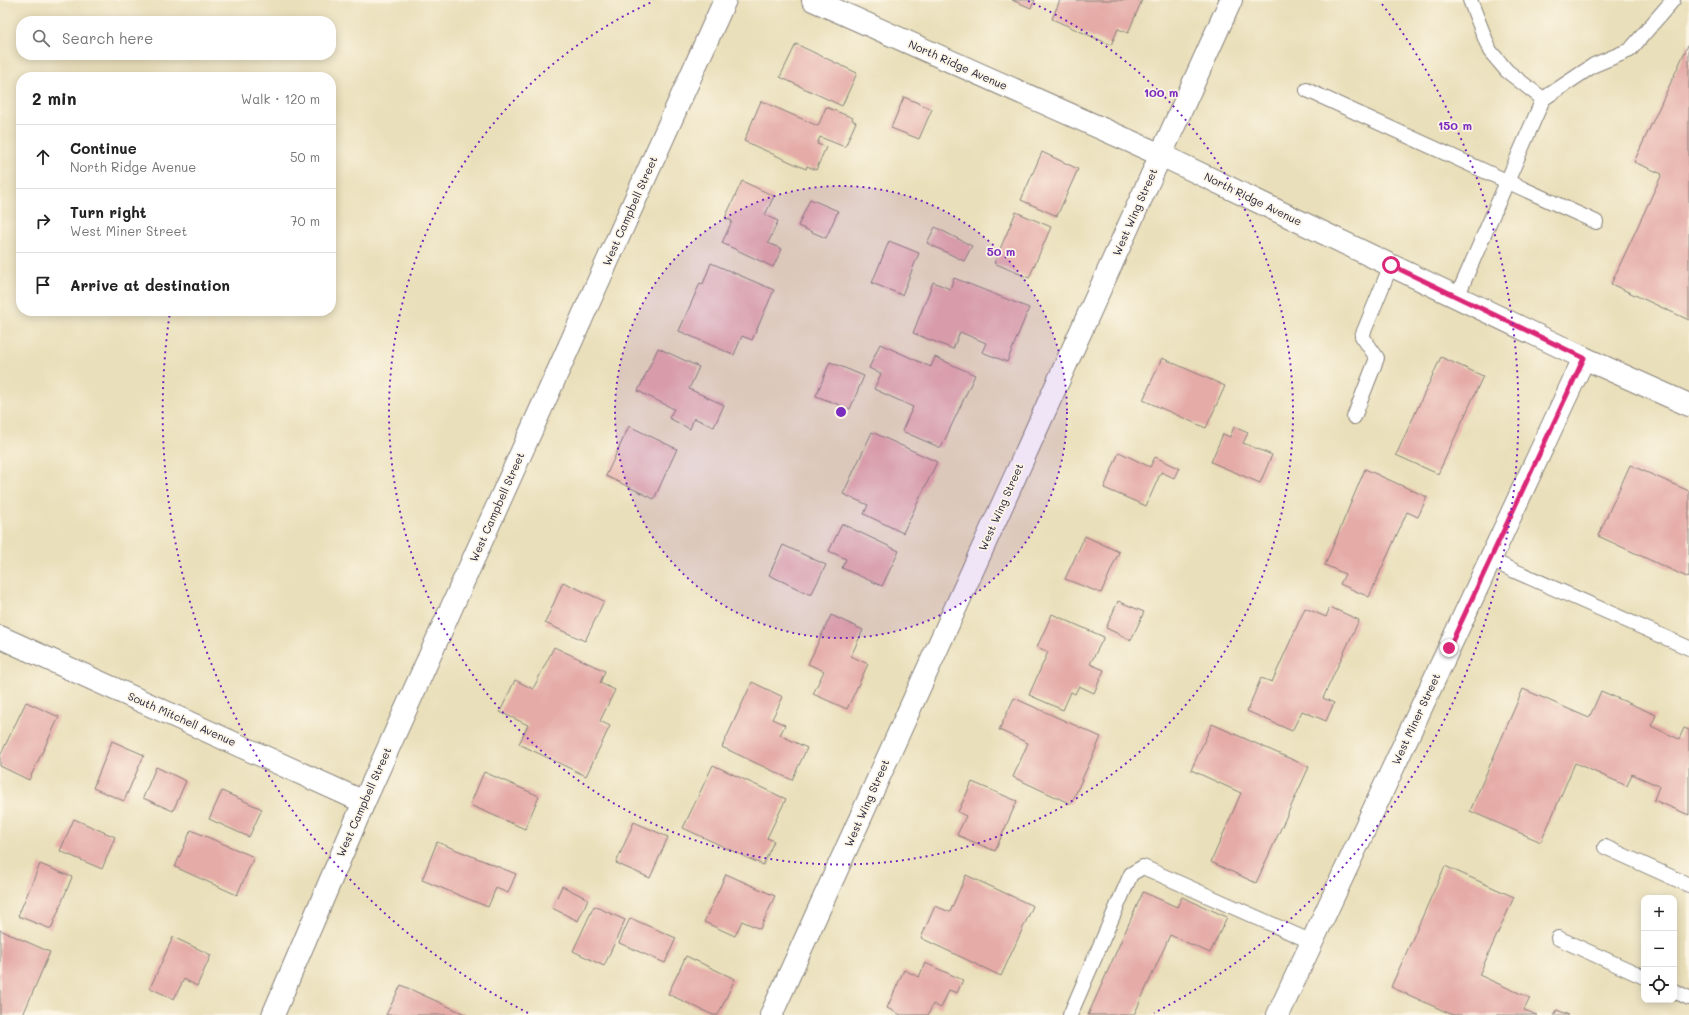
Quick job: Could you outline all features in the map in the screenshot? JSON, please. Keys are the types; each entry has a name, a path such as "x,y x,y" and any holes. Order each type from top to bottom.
{"street":[{"name":"West Campbell Street","path":"273,1015 364,802 725,0"},
{"name":"North Ridge Avenue","path":"813,0 1161,155 1584,358 1689,405"},
{"name":"West Wing Street","path":"771,1015 1231,0"},
{"name":"West Miner Street","path":"1278,1015 1584,358"},
{"name":"South Mitchell Avenue","path":"0,637 364,802"}],"lane":[{"path":"1470,0 1490,51 1506,71 1543,99"},
{"path":"1457,297 1543,99 1594,66 1630,50 1673,0"},
{"path":"1307,90 1596,222"},
{"path":"1354,417 1377,358 1362,336 1391,265"},
{"path":"1490,560 1689,648"},
{"path":"1605,847 1689,885"},
{"path":"1070,1015 1131,874 1143,867 1312,942"},
{"path":"1558,938 1641,976"},
{"path":"1677,992 1689,998"}],"building":[{"path":"1012,0 1035,0 1031,8"},
{"path":"1060,0 1142,0 1128,33 1118,29 1111,45 1052,19"},
{"path":"1689,43 1689,320 1611,284 1662,174 1634,162"},
{"path":"796,44 857,73 842,106 780,77"},
{"path":"904,97 932,109 919,139 891,128"},
{"path":"761,101 818,126 826,107 853,118 852,120 856,122 845,147 820,137 817,144 826,147 816,170 807,166 806,169 744,141"},
{"path":"1042,152 1078,169 1057,216 1021,200"},
{"path":"742,181 774,196 765,215 778,221 768,243 782,249 773,267 722,243 732,221 725,218"},
{"path":"810,199 838,211 826,238 798,226"},
{"path":"1016,212 1051,227 1029,278 994,263"},
{"path":"935,227 972,246 964,261 927,243"},
{"path":"889,241 919,253 902,295 872,283"},
{"path":"711,263 774,290 752,340 742,336 734,355 679,331 700,283 703,284"},
{"path":"954,278 1029,308 1007,362 982,352 986,343 960,332 953,349 913,333 933,282 950,289"},
{"path":"880,344 931,367 935,357 975,375 941,448 902,431 913,407 874,389 881,374 869,368"},
{"path":"658,348 699,367 689,389 724,405 714,427 694,418 690,429 669,418 674,409 638,391"},
{"path":"1441,357 1483,376 1438,474 1396,455"},
{"path":"1162,358 1225,386 1206,428 1143,400"},
{"path":"830,362 864,376 850,409 816,396"},
{"path":"629,426 677,449 654,499 606,476"},
{"path":"1234,427 1248,433 1243,443 1272,455 1260,483 1211,462 1223,434 1230,437"},
{"path":"872,432 937,462 903,533 864,514 868,505 843,494"},
{"path":"1119,452 1150,467 1155,457 1179,468 1174,478 1161,472 1146,506 1104,488"},
{"path":"1630,465 1689,491 1689,578 1598,536"},
{"path":"1365,469 1427,497 1418,517 1407,512 1369,597 1340,584 1345,574 1325,565"},
{"path":"842,524 899,551 882,586 842,568 846,559 829,551"},
{"path":"1085,536 1119,552 1101,593 1065,579"},
{"path":"783,545 826,565 811,595 769,575"},
{"path":"563,582 604,601 585,641 545,623"},
{"path":"1118,601 1144,612 1131,640 1106,628"},
{"path":"1330,607 1359,620 1323,698 1334,703 1326,721 1302,711 1292,731 1247,711 1261,678 1272,682 1305,608 1326,617"},
{"path":"1052,614 1104,637 1090,664 1104,670 1094,693 1079,686 1075,694 1071,692 1063,710 1029,695 1048,652 1037,647"},
{"path":"831,615 863,630 851,656 868,664 847,709 813,694 824,671 808,664"},
{"path":"554,647 605,671 600,683 615,690 600,721 610,726 586,776 519,744 528,725 500,712 515,680 533,689"},
{"path":"752,682 783,697 772,719 785,725 780,735 807,748 792,780 722,747"},
{"path":"1523,689 1589,718 1601,691 1656,715 1651,726 1679,739 1684,728 1689,730 1689,815 1654,800 1659,786 1632,774 1627,786 1575,763 1541,842 1470,811"},
{"path":"1014,698 1101,737 1071,804 1013,777 1028,743 999,730"},
{"path":"26,702 59,717 29,780 0,766 0,756"},
{"path":"1212,724 1309,767 1256,883 1211,862 1241,793 1191,770"},
{"path":"112,741 144,755 124,801 93,788"},
{"path":"713,765 786,799 767,838 774,841 763,865 683,828"},
{"path":"156,767 186,781 173,811 143,798"},
{"path":"484,772 539,796 525,829 470,805"},
{"path":"972,782 1017,801 995,851 957,835 966,816 958,812"},
{"path":"222,791 262,809 249,837 209,819"},
{"path":"74,819 115,837 102,869 60,851"},
{"path":"634,822 668,837 650,878 616,863"},
{"path":"191,830 254,857 237,895 175,867"},
{"path":"437,842 516,874 508,893 496,888 488,907 422,880"},
{"path":"40,864 72,877 51,929 18,916"},
{"path":"1445,866 1514,897 1479,975 1530,998 1524,1010 1537,1015 1453,1015 1391,987"},
{"path":"726,874 775,896 760,929 742,921 735,936 704,922"},
{"path":"966,875 1033,906 1001,976 921,938 935,906 950,912"},
{"path":"562,886 588,899 578,921 552,908"},
{"path":"1143,892 1177,907 1182,897 1227,917 1210,953 1170,935 1134,1015 1088,1015"},
{"path":"594,906 625,920 604,966 573,951"},
{"path":"630,918 676,938 665,963 619,943"},
{"path":"0,930 50,952 23,1015 0,1015"},
{"path":"173,937 211,955 197,986 184,979 174,999 150,988"},
{"path":"686,956 735,979 718,1015 713,1015 668,994"},
{"path":"925,963 963,980 957,993 949,990 941,1008 933,1004 928,1015 901,1015 887,1008 904,970 919,977"},
{"path":"401,985 467,1015 386,1015"},
{"path":"1557,1010 1569,1015 1554,1015"}],"route":[{"path":"1391,265 1584,358 1449,648"}]}
